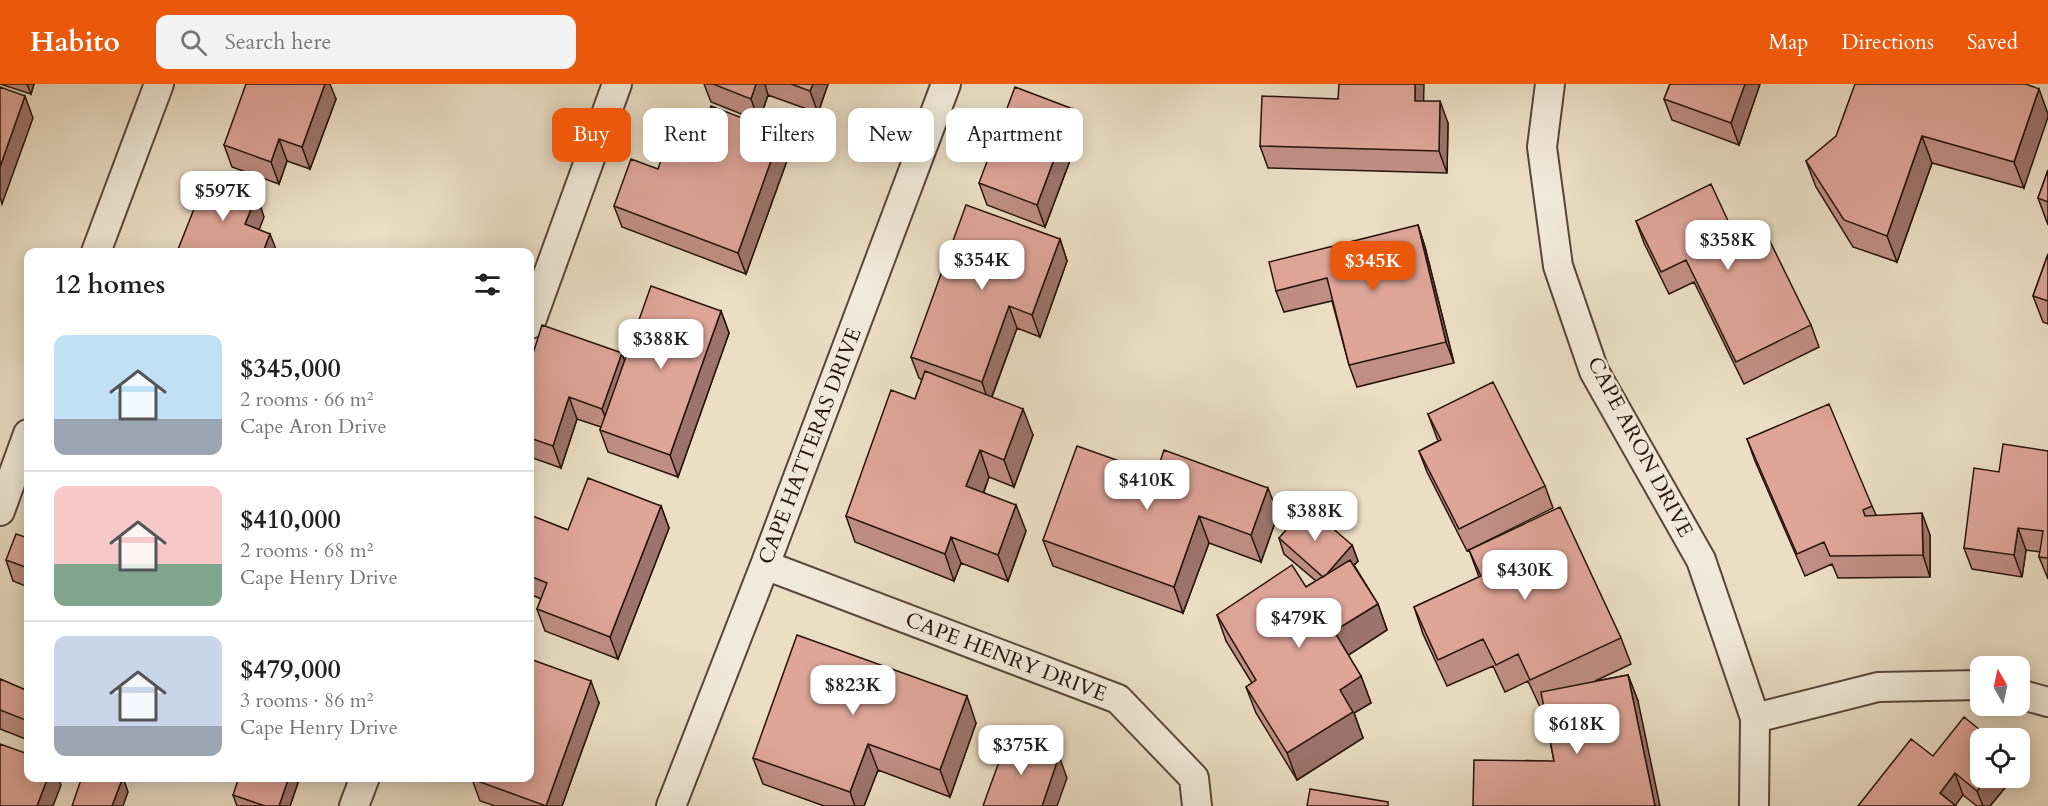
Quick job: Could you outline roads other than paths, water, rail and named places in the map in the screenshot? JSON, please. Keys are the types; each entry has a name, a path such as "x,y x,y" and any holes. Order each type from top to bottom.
{"street":[{"path":"98,248 159,84"},
{"path":"534,313 616,84"},
{"name":"CAPE HATTERAS DRIVE","path":"671,806 765,565 946,84"},
{"name":"CAPE ARON DRIVE","path":"1550,84 1542,147 1558,266 1594,371 1701,560 1755,718 1754,806"},
{"path":"0,511 24,445"},
{"name":"CAPE HENRY DRIVE","path":"765,565 1118,699 1194,778 1197,806"},
{"path":"1755,718 1878,687 1970,685"},
{"path":"2030,697 2048,702"},
{"path":"354,806 363,782"}]}
